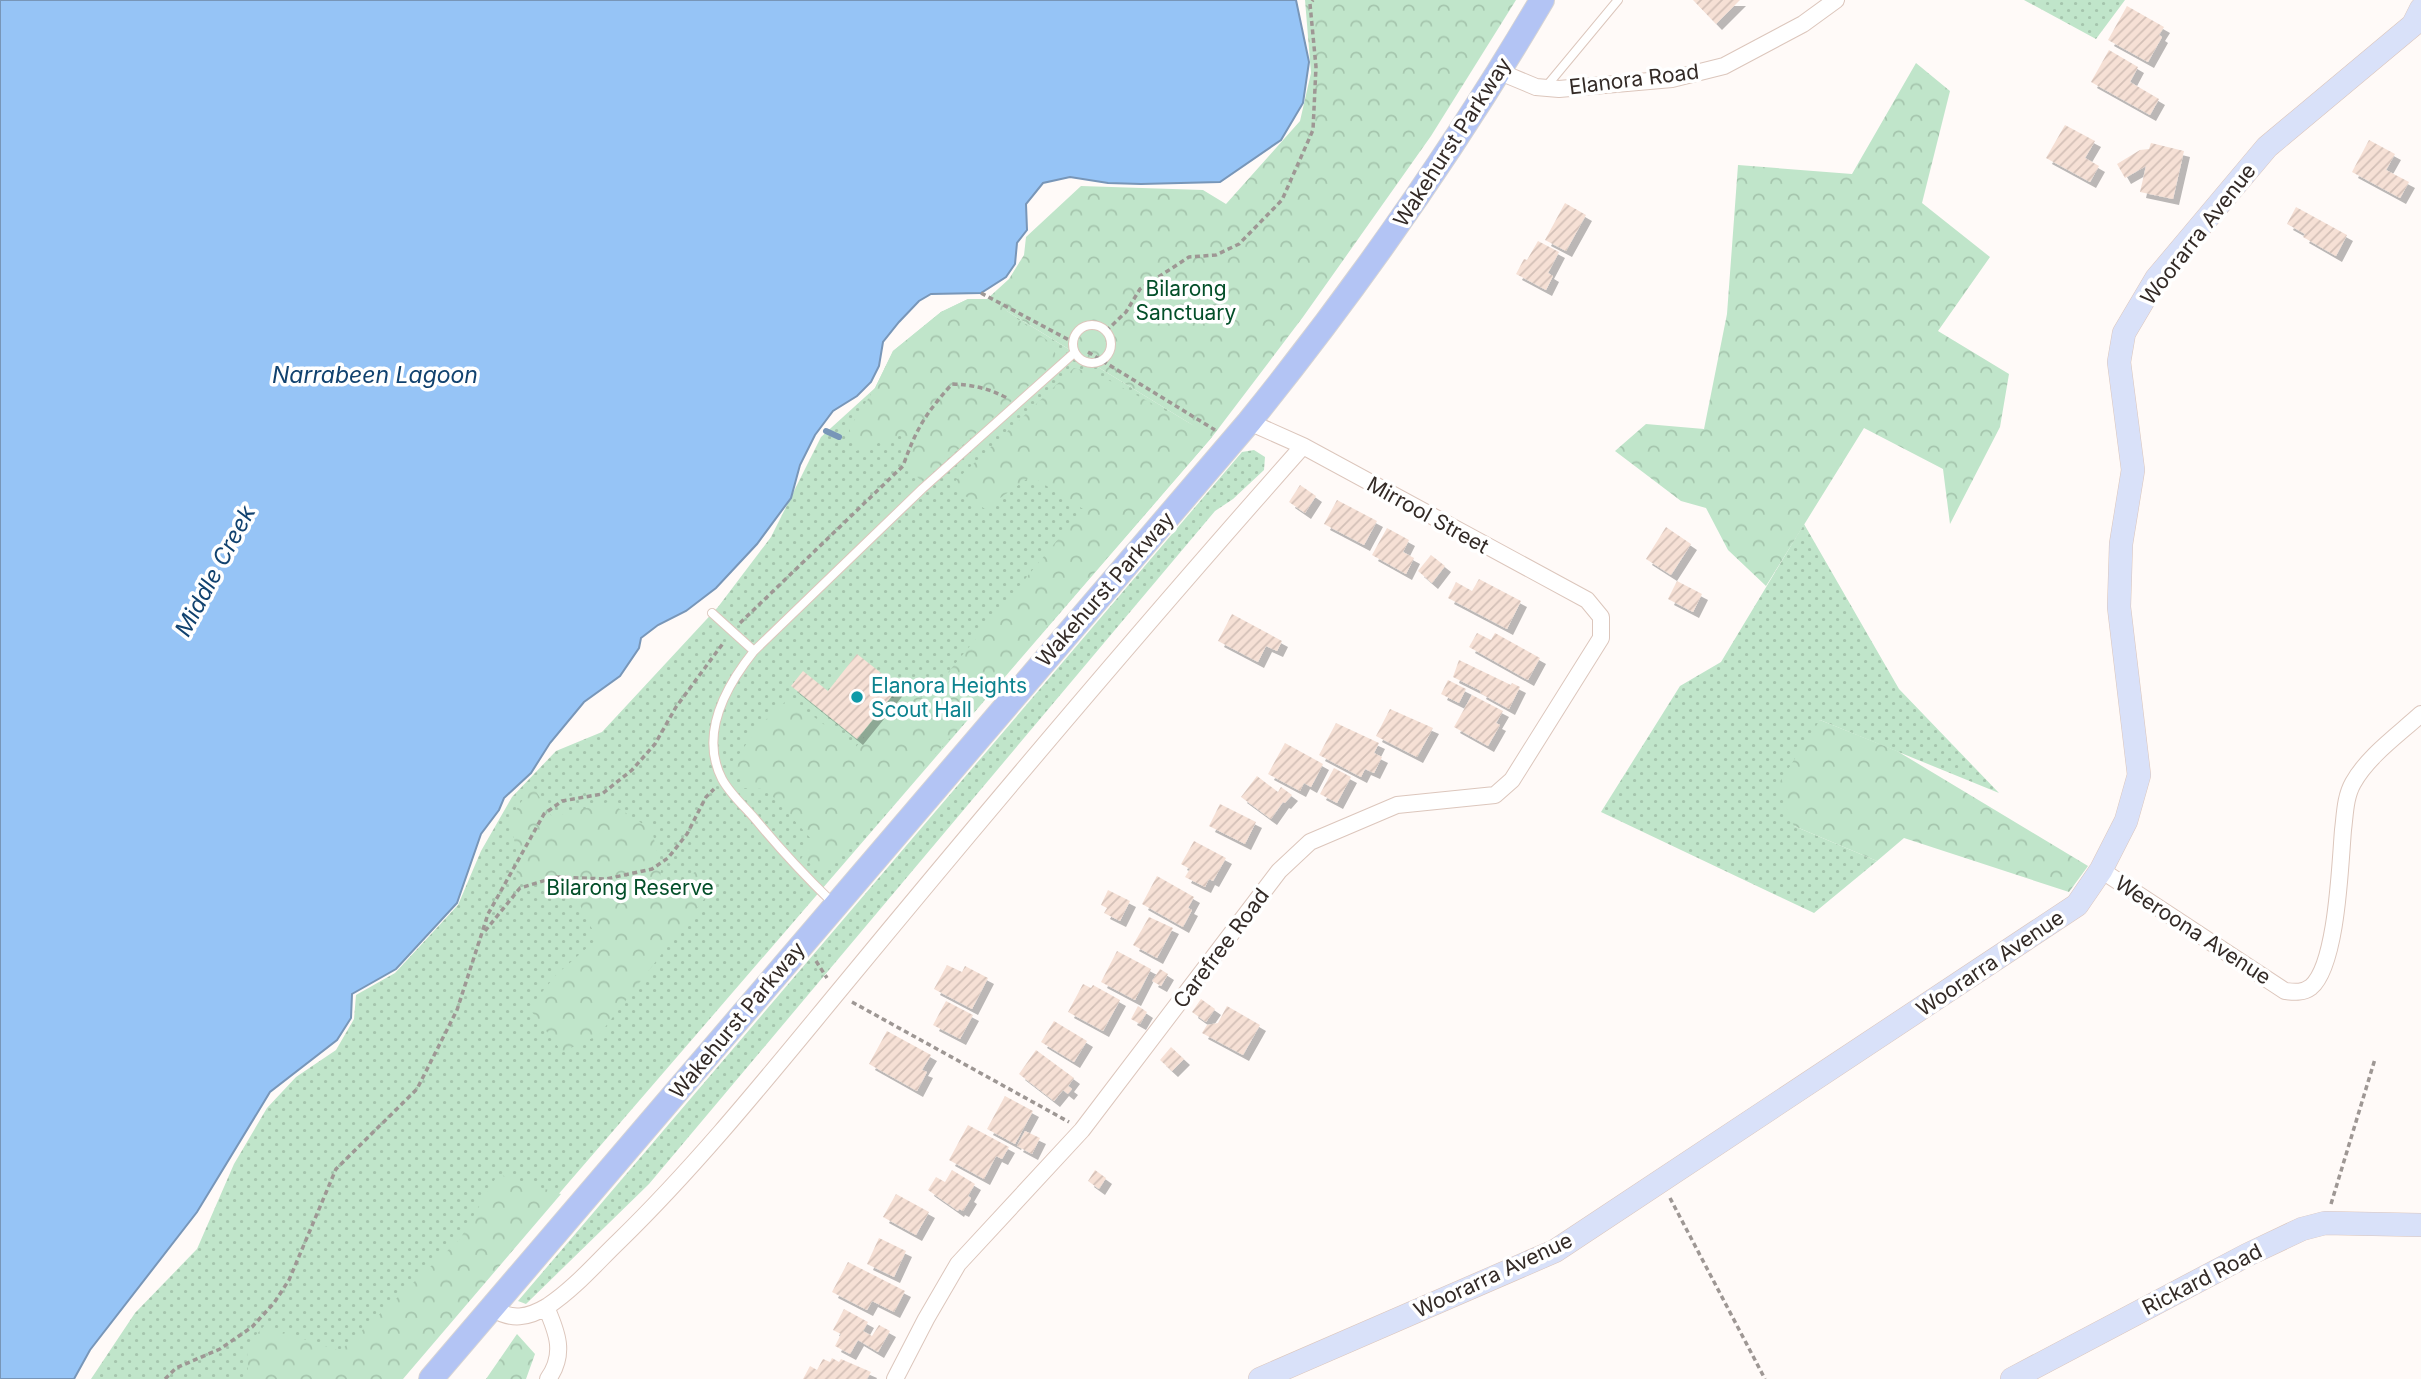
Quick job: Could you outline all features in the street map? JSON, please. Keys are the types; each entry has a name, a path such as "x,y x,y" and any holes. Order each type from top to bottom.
{"main road":[{"name":"Wakehurst Parkway","path":"431,1379 1249,422 1316,339 1409,211 1500,72 1542,0"}],"street":[{"name":"Elanora Road","path":"1500,72 1536,87 1559,89 1672,79 1724,66 1803,24 1836,0"},
{"name":"Woorarra Avenue","path":"1260,1379 1555,1251 2077,905 2101,870 2126,821 2139,775 2119,607 2122,544 2133,470 2119,362 2124,333 2156,279 2267,147 2413,25 2421,9"},
{"name":"Mirrool Street","path":"1249,422 1303,446 1587,600 1601,617"},
{"path":"492,1308 502,1315 516,1318 546,1307 592,1269 647,1213 717,1137 954,850 1303,446"},
{"name":"Carefree Road","path":"895,1379 958,1264 1082,1130 1279,871 1310,842 1397,805 1495,795 1512,779 1601,638 1601,617"},
{"name":"Weeroona Avenue","path":"2101,870 2285,991 2300,992 2311,987 2322,972 2328,955 2346,805 2352,784 2369,761 2421,714"},
{"name":"Rickard Road","path":"2012,1379 2247,1255 2302,1229 2325,1223 2413,1225"},
{"path":"546,1307 558,1336 559,1353 554,1371 548,1379"}],"lane":[{"path":"1545,88 1618,0"},
{"path":"1095,325 1106,331 1111,347 1101,361 1089,363 1074,353 1072,341 1083,326 1095,325"},
{"path":"835,904 789,859 723,780 716,762 714,737 720,706 734,676 754,651 922,489 1074,353"},
{"path":"712,613 754,651"}],"path":[{"path":"1106,331 1126,312 1140,289 1189,257 1216,255 1239,244 1282,200 1313,130 1316,67 1310,4 1313,0"},
{"path":"981,293 1072,341 1232,441"},
{"path":"165,1379 176,1367 220,1349 252,1327 274,1303 289,1280 336,1169 417,1089 457,1010 483,932 520,888 556,877 606,879 652,869 668,858 687,834 706,797 723,780"},
{"path":"803,942 837,993 1082,1130"},
{"path":"2325,1223 2375,1059"},
{"path":"1661,1181 1765,1379"}],"green space":[{"name":"Bilarong Sanctuary","path":"1305,0 1516,0 1431,136 1303,317 1212,437 964,723 827,871 801,859 812,840 766,789 743,788 735,760 759,726 789,698 855,748 902,692 926,699 1083,509 1031,476 985,509 950,486 1074,368 1097,374 1194,426 1005,310 1051,343 1057,360 922,482 908,467 903,434 856,451 849,428 875,388 893,351 941,312 968,299 987,299 1009,279 1024,255 1026,237 1081,186 1203,190 1226,204 1300,121 1311,73"},
{"path":"2024,0 2125,0 2096,39"},
{"path":"1916,63 1950,91 1922,203 1990,257 1938,331 2009,374 2000,427 1950,524 1943,469 1864,428 1766,586 1728,550 1706,508 1681,501 1615,451 1646,424 1704,429 1727,314 1738,165 1852,174"},
{"name":"Bilarong Reserve","path":"968,299 987,299 1212,437 399,1379 91,1379 135,1313 197,1249 234,1164 267,1108 296,1077 336,1050 354,1019 356,995 395,973 458,905 481,851 512,797 556,751 602,732 718,607 771,537 821,437 875,388 893,351 941,312"},
{"path":"1254,450 1265,457 1264,470 1233,499 1215,511 649,1184 526,1304 518,1301 1242,452"},
{"path":"1804,524 1899,689 1999,793 1820,720 1794,826 1877,861 1814,913 1601,812 1680,686 1721,662"},
{"path":"1820,720 1897,751 2088,866 2069,892 1904,838 1877,861 1794,826 1777,786"},
{"path":"532,785 552,817 609,802 652,830 661,870 657,897 698,870 715,885 599,1035 562,1052 529,1008 556,975 597,939 579,903 552,882 517,882 516,847 509,821"},
{"path":"498,1174 561,1194 403,1379 248,1379 247,1345 264,1326 340,1351 460,1239"},
{"path":"517,1334 535,1354 526,1379 486,1379"}],"water":[{"name":"Narrabeen Lagoon","path":"0,0 1296,0 1309,62 1303,103 1281,140 1220,182 1108,183 1070,177 1043,183 1026,204 1027,230 1017,243 1015,264 1006,277 981,293 931,294 919,301 899,322 883,342 879,366 871,382 857,396 833,411 815,435 800,465 791,498 757,544 716,588 686,611 658,625 641,638 639,648 620,676 584,702 550,743 531,773 504,798 499,810 481,834 457,903 396,969 352,994 351,1018 337,1040 270,1092 197,1212 90,1350 74,1379 0,1379"}],"building":[{"path":"1693,0 1740,0 1716,24"},
{"path":"2127,6 2164,27 2159,35 2162,37 2148,62 2108,40"},
{"path":"2109,50 2138,67 2130,82 2159,99 2150,115 2091,82"},
{"path":"2065,125 2095,141 2085,158 2099,166 2090,182 2046,158"},
{"path":"2369,140 2395,154 2386,170 2409,182 2400,198 2352,172"},
{"path":"2151,143 2184,151 2173,199 2140,192 2146,166 2125,178 2117,164 2140,150 2149,149"},
{"path":"1565,203 1586,215 1566,251 1545,240"},
{"path":"2296,207 2347,235 2336,256 2303,237 2305,234 2287,224"},
{"path":"1538,241 1559,252 1548,273 1553,276 1546,290 1516,274"},
{"path":"1300,485 1316,496 1305,513 1289,502"},
{"path":"1337,500 1377,521 1364,545 1324,524"},
{"path":"1666,527 1691,544 1671,575 1646,559"},
{"path":"1387,528 1409,540 1403,552 1414,558 1406,574 1372,555"},
{"path":"1431,555 1445,566 1432,583 1418,571"},
{"path":"1479,579 1521,601 1507,629 1448,598 1456,582 1472,591"},
{"path":"1677,581 1702,594 1693,612 1668,599"},
{"path":"1232,614 1282,641 1277,651 1266,646 1258,662 1218,641"},
{"path":"1477,633 1491,640 1495,633 1540,658 1528,680 1469,647"},
{"name":"Elanora Heights Scout Hall","path":"857,654 899,687 857,739 791,686 803,671 828,691"},
{"path":"1459,660 1520,687 1509,709 1453,677"},
{"path":"1448,680 1466,689 1459,703 1441,694"},
{"path":"1472,695 1503,711 1496,723 1500,725 1488,746 1454,727"},
{"path":"1390,709 1433,728 1417,757 1376,736"},
{"path":"1336,723 1379,743 1374,753 1382,757 1374,773 1365,769 1361,777 1319,755"},
{"path":"1285,743 1323,764 1311,787 1304,783 1300,791 1268,774"},
{"path":"1334,768 1351,777 1337,803 1320,794"},
{"path":"1257,776 1278,792 1281,787 1292,795 1283,802 1271,819 1241,797"},
{"path":"1220,804 1256,822 1245,844 1209,826"},
{"path":"1194,841 1226,858 1213,881 1209,879 1205,887 1185,877 1190,869 1181,864"},
{"path":"1157,876 1194,897 1188,908 1192,910 1183,927 1142,904"},
{"path":"1108,890 1130,901 1120,921 1104,913 1107,908 1101,905"},
{"path":"1149,917 1173,928 1157,958 1133,945"},
{"path":"1117,951 1151,969 1135,1000 1101,982"},
{"path":"947,965 962,972 965,966 988,978 972,1009 934,989"},
{"path":"1160,969 1168,974 1161,986 1152,981"},
{"path":"1083,984 1091,988 1093,985 1120,1000 1103,1031 1068,1012"},
{"path":"1201,999 1215,1009 1206,1022 1192,1012"},
{"path":"946,1001 973,1015 960,1039 933,1025"},
{"path":"1138,1006 1147,1012 1140,1024 1131,1019"},
{"path":"1227,1006 1260,1025 1243,1055 1202,1033 1207,1025 1218,1023"},
{"path":"1054,1021 1087,1041 1074,1062 1041,1042"},
{"path":"887,1031 931,1055 922,1070 927,1072 917,1091 869,1064"},
{"path":"1171,1047 1184,1059 1172,1071 1160,1060"},
{"path":"1036,1050 1074,1078 1068,1086 1072,1089 1068,1094 1063,1090 1054,1101 1019,1074"},
{"path":"1005,1096 1033,1111 1015,1144 987,1129"},
{"path":"968,1125 1009,1147 1002,1159 996,1156 984,1179 949,1160"},
{"path":"1025,1131 1040,1138 1032,1154 1017,1146"},
{"path":"952,1170 975,1184 963,1211 958,1211 928,1190 936,1177 945,1182"},
{"path":"1095,1170 1106,1178 1099,1189 1088,1181"},
{"path":"896,1194 929,1212 916,1235 883,1217"},
{"path":"879,1238 906,1251 894,1277 867,1264"},
{"path":"848,1262 905,1291 894,1312 872,1301 867,1310 832,1292"},
{"path":"844,1309 868,1322 863,1331 872,1336 879,1325 890,1331 878,1352 858,1340 850,1354 835,1346 841,1334 833,1330"},
{"path":"832,1358 871,1372 867,1379 803,1379 810,1366 817,1370 823,1359 830,1362"}],"waterway":[{"path":"826,431 839,437"}],"place":[{"name":"Elanora Heights Scout Hall","path":"857,697"}],"water label":[{"name":"Middle Creek","path":"215,571"}]}
